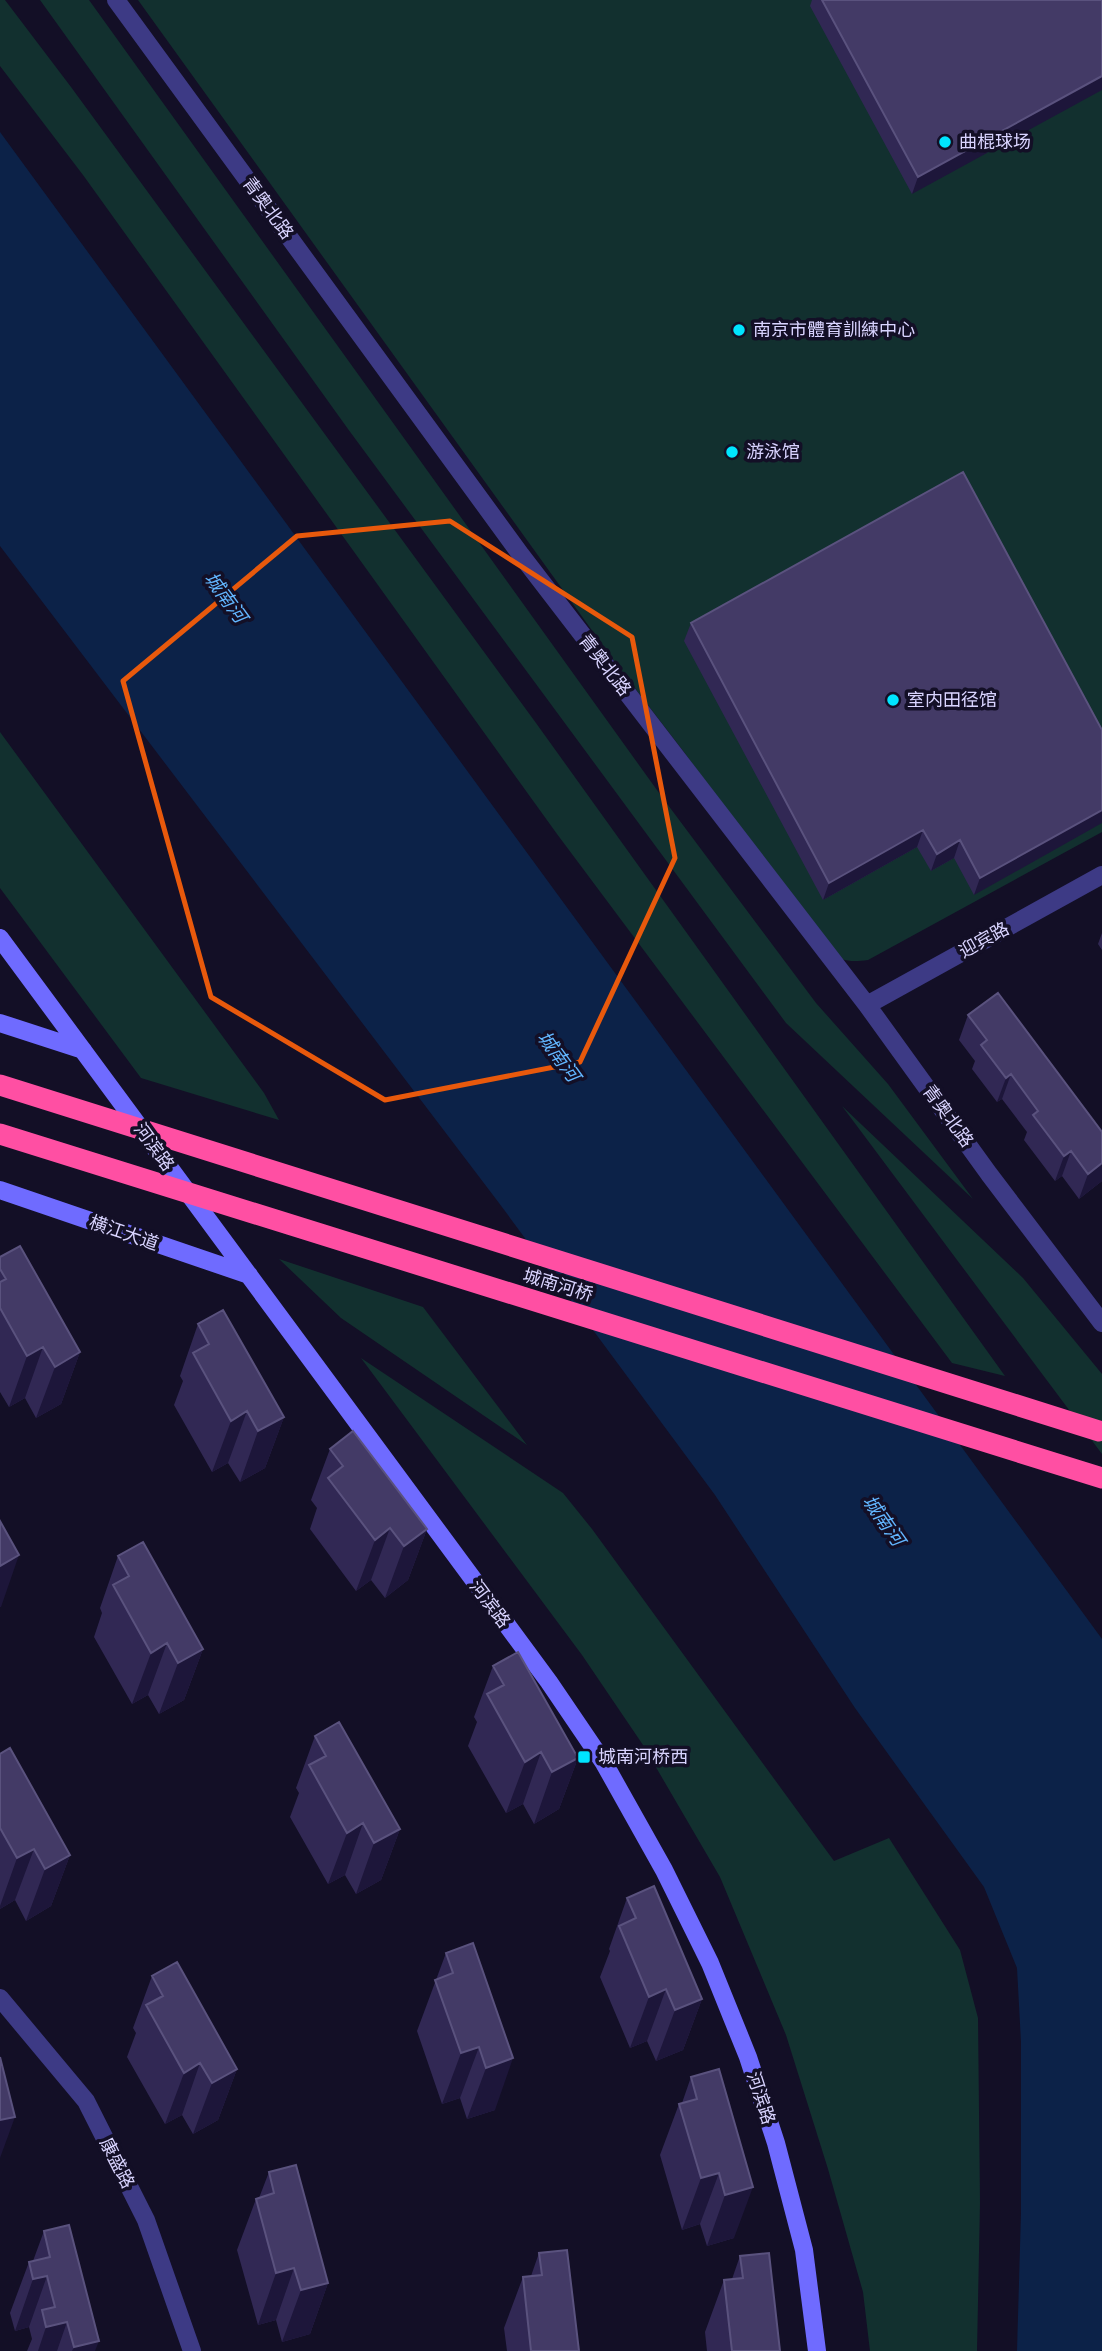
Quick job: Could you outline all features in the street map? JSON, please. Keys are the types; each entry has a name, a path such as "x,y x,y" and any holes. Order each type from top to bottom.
{"highway":[{"name":"城南河桥","path":"0,1085 1099,1431"},
{"name":"城南河桥","path":"0,1134 1102,1478"}],"street":[{"name":"青奥北路","path":"116,0 520,555 867,1005 989,1174 1102,1323"},
{"name":"迎宾路","path":"867,1005 1102,875"},
{"name":"河滨路","path":"0,938 549,1682 604,1763 664,1870 710,1963 748,2057 776,2143 804,2250 817,2351"},
{"path":"0,1023 83,1050"},
{"name":"横江大道","path":"0,1190 249,1275"},
{"name":"康盛路","path":"0,1998 86,2101 146,2220 192,2351"}],"highlighted area":[{"path":"450,521 632,637 675,858 580,1062 385,1100 211,997 123,681 297,536"}],"green space":[{"path":"0,0 5,0 71,87 536,723 1005,1376 952,1363 557,834 83,175 0,66"},
{"path":"40,0 89,0 662,797 816,1003 888,1084 973,1199 786,1023 348,429"},
{"name":"南京市體育訓練中心","path":"138,0 1102,0 1102,832 868,960 847,960 829,952 684,752 614,661"},
{"path":"0,732 264,1093 279,1120 141,1078 0,888"},
{"path":"842,1106 1023,1278 1102,1374 1102,1454"},
{"path":"279,1259 423,1307 527,1445 341,1318"},
{"path":"361,1358 563,1493 834,1861 889,1838 960,1950 978,2018 980,2203 977,2351 870,2351 863,2292 786,2035 720,1877 643,1745 582,1655"}],"water":[{"name":"城南河","path":"0,132 1102,1639 1102,2351 1017,2351 1021,2213 1021,2042 1017,1968 984,1887 855,1708 715,1495 499,1203 0,546"}],"building":[{"name":"曲棍球场","path":"822,0 1102,0 1102,76 918,177"},
{"name":"室内田径馆","path":"963,472 1102,730 1102,810 980,878 960,840 937,854 923,830 829,883 691,623"},
{"path":"998,993 1102,1132 1102,1163 1088,1174 1071,1151 1064,1156 1033,1115 1038,1111 1011,1074 1006,1078 981,1045 987,1040 968,1015"},
{"path":"20,1246 80,1352 55,1367 43,1347 27,1356 0,1308 0,1282 6,1279 0,1269 0,1257"},
{"path":"223,1310 284,1417 258,1431 247,1411 231,1421 193,1353 209,1344 198,1324"},
{"path":"353,1431 427,1529 404,1546 390,1528 375,1540 328,1478 343,1466 330,1449"},
{"path":"0,1521 19,1555 0,1566"},
{"path":"143,1542 203,1649 178,1663 167,1643 151,1653 113,1585 129,1576 118,1556"},
{"path":"518,1652 578,1758 552,1772 541,1752 525,1762 487,1694 504,1685 493,1666"},
{"path":"339,1722 400,1829 374,1843 363,1823 347,1833 309,1765 326,1756 315,1736"},
{"path":"10,1748 70,1855 45,1869 34,1849 17,1858 0,1828 0,1754"},
{"path":"654,1886 702,1999 675,2010 666,1989 649,1997 619,1926 636,1918 627,1898"},
{"path":"473,1943 513,2058 486,2068 479,2047 461,2053 435,1980 453,1973 446,1953"},
{"path":"177,1962 237,2069 212,2083 200,2063 184,2073 146,2005 163,1996 152,1976"},
{"path":"0,2057 15,2117 0,2120"},
{"path":"719,2069 753,2187 725,2195 719,2173 701,2178 679,2104 697,2099 691,2077"},
{"path":"296,2165 328,2283 301,2290 294,2268 276,2273 256,2199 274,2193 269,2172"},
{"path":"69,2225 99,2341 74,2347 67,2322 46,2327 42,2310 55,2307 47,2276 33,2279 29,2262 50,2257 44,2231"},
{"path":"567,2250 579,2351 531,2351 523,2277 542,2275 539,2253"},
{"path":"769,2253 780,2351 732,2351 724,2280 743,2278 740,2256"}],"place":[{"name":"曲棍球场","path":"945,142"},
{"name":"南京市體育訓練中心","path":"739,330"},
{"name":"游泳馆","path":"732,452"},
{"name":"室内田径馆","path":"893,700"},
{"name":"城南河桥西","path":"584,1757"}]}
